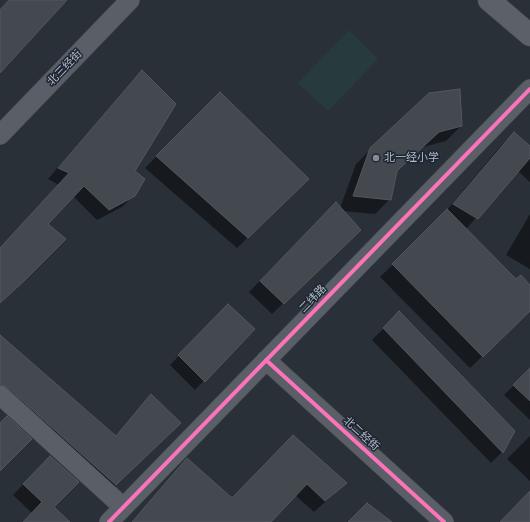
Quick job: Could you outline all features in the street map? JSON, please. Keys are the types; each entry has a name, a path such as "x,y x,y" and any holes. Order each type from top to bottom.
{"main road":[{"path":"489,0 530,34"}],"street":[{"name":"北三经街","path":"0,135 130,0"},
{"name":"二纬路","path":"109,522 530,89"},
{"name":"北二经街","path":"266,360 444,522"},
{"path":"0,395 123,507"}],"green space":[{"path":"349,30 378,59 328,111 298,83"}],"building":[{"path":"9,0 67,0 0,73 0,10"},
{"path":"142,70 176,104 135,171 145,179 135,196 109,210 84,186 48,224 66,239 0,303 0,248 69,173 58,168"},
{"path":"460,89 462,126 439,132 397,171 391,200 353,196 370,148 429,93"},
{"path":"220,92 309,179 248,238 156,156"},
{"path":"514,132 530,146 530,158 478,219 453,204"},
{"path":"336,202 361,230 284,304 260,281"},
{"path":"447,209 516,279 521,275 530,285 530,311 483,357 392,264"},
{"path":"228,304 255,329 205,382 178,355"},
{"path":"399,311 515,431 503,453 383,328"},
{"path":"0,335 116,436 151,394 181,423 116,485 7,387 0,384"},
{"path":"530,368 530,401 513,385"},
{"path":"7,416 32,439 0,471 0,423"},
{"path":"293,435 347,483 325,501 307,484 271,522 132,522 187,458 232,498"},
{"path":"50,456 79,482 54,507 70,522 23,522 42,502 23,484"},
{"path":"530,491 530,522 500,522"},
{"path":"367,503 392,522 348,522"}],"cycle path":[{"path":"109,522 530,89"},
{"path":"266,360 444,522"}],"place":[{"name":"北一经小学","path":"376,158"}]}
